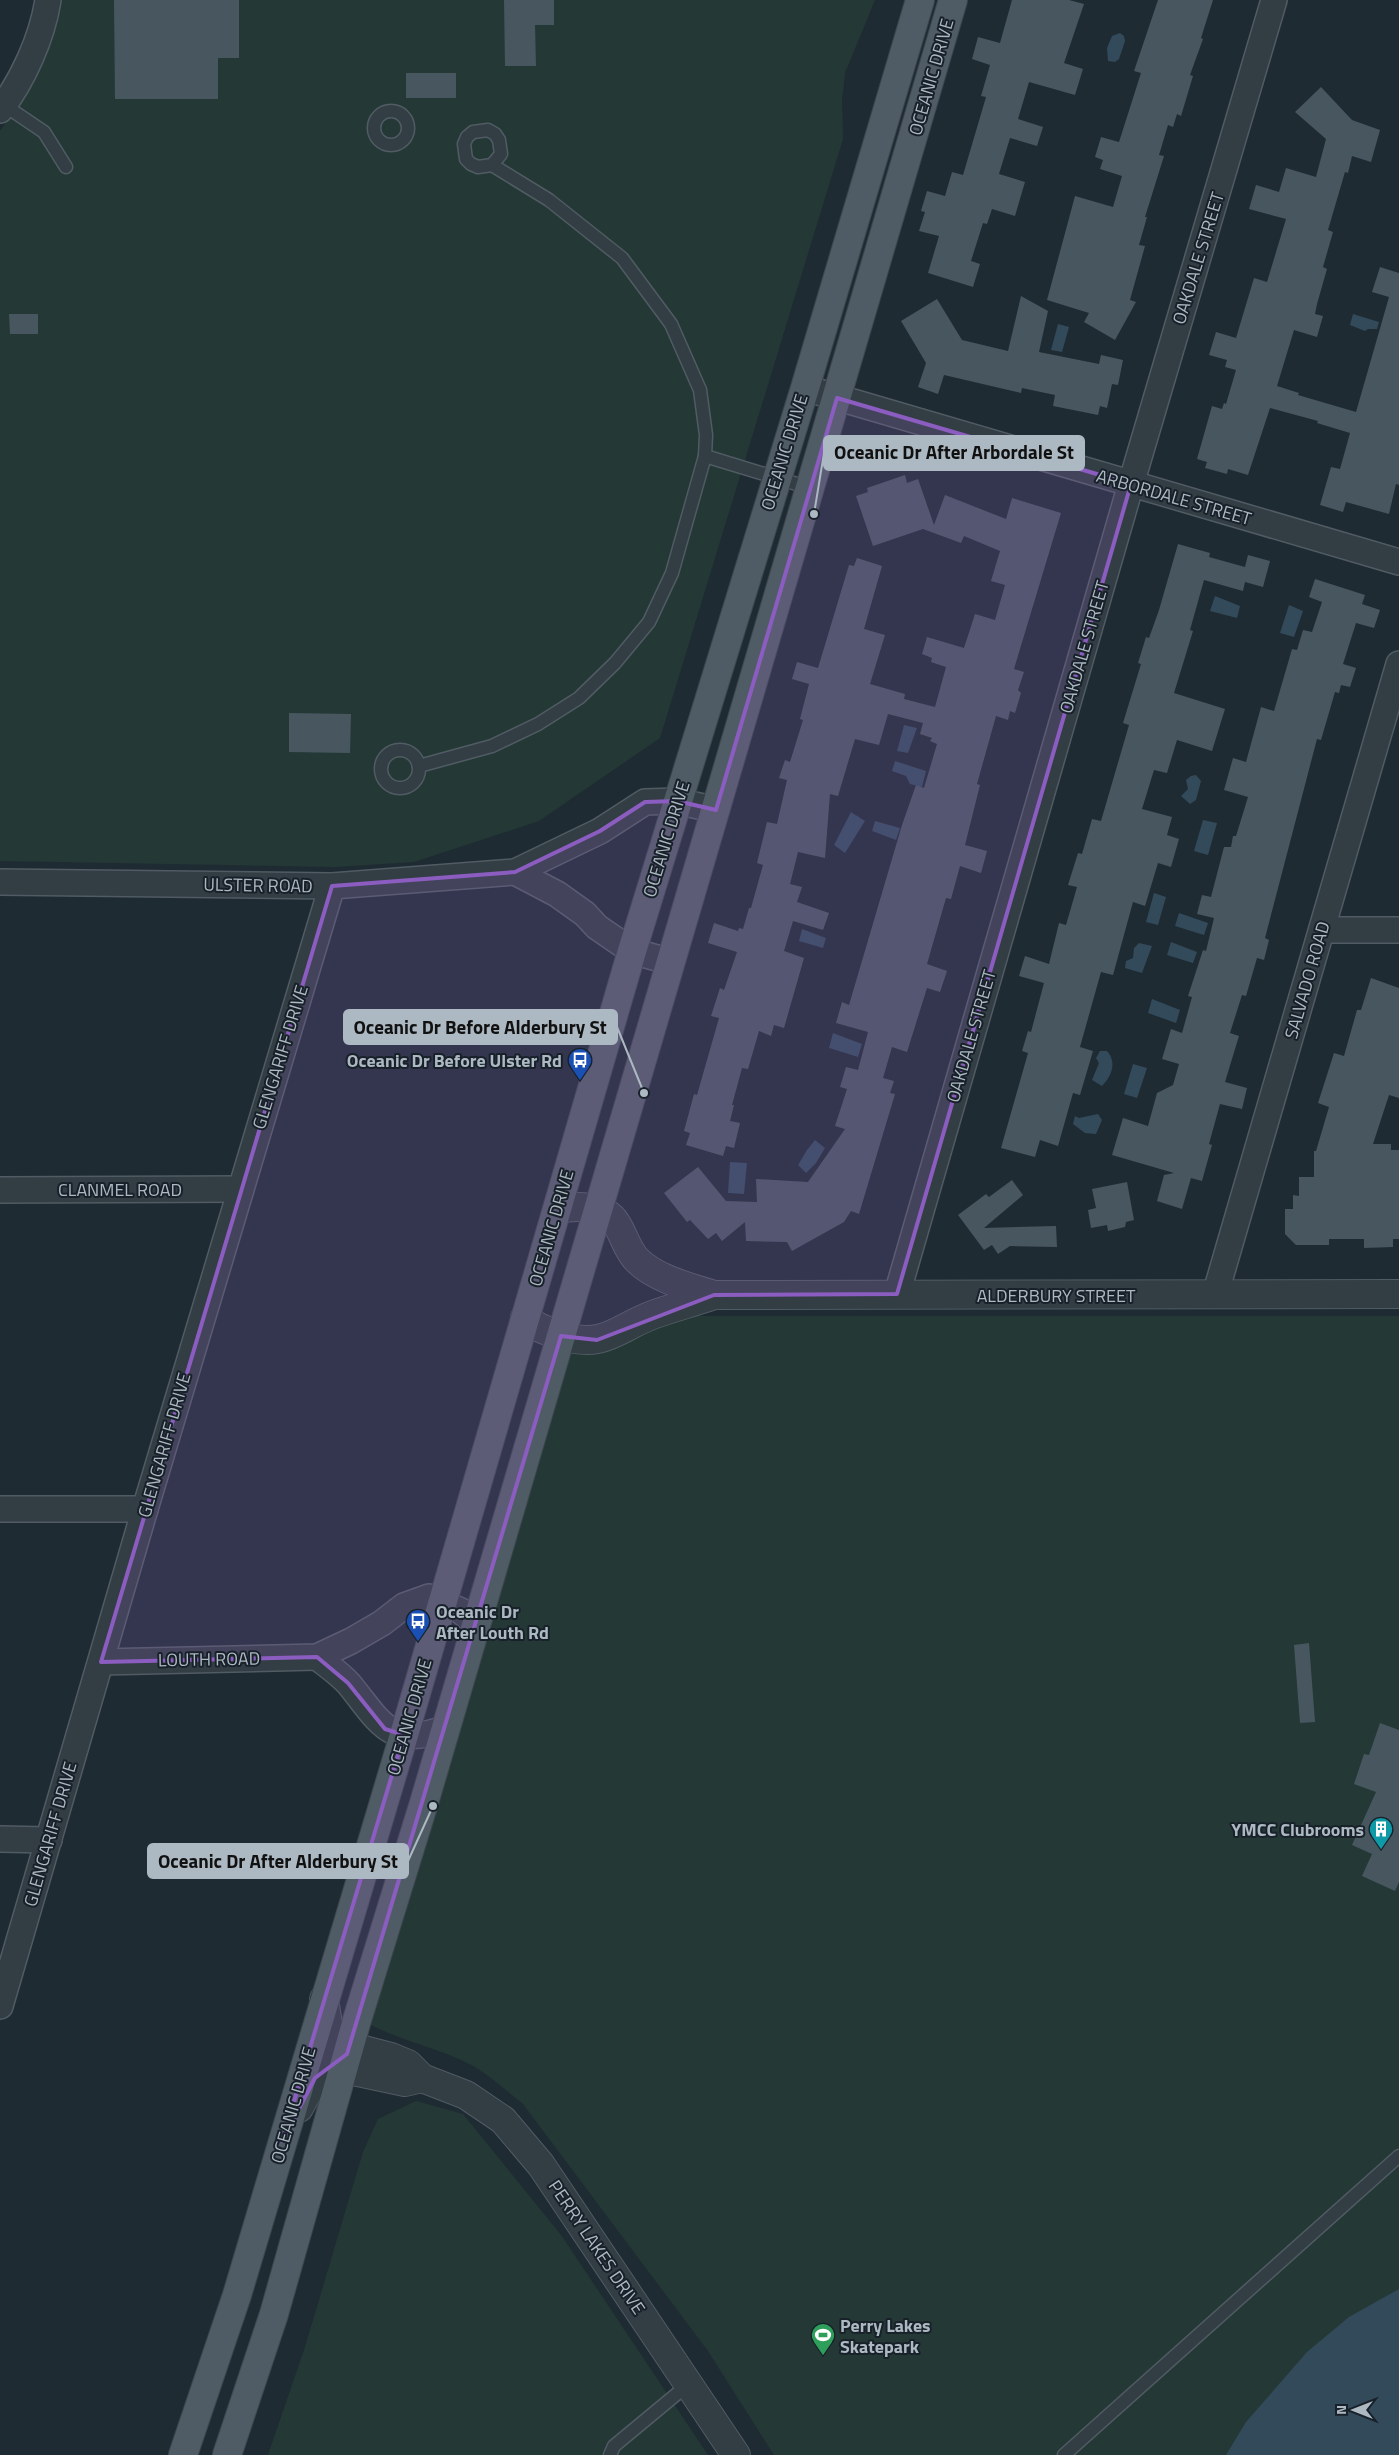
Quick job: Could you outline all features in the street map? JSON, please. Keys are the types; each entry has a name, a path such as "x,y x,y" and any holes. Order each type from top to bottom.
{"main road":[{"name":"OCEANIC DRIVE","path":"183,2455 237,2295 404,1734 632,951 920,0"},
{"name":"OCEANIC DRIVE","path":"227,2455 274,2314 347,2054 446,1728 953,0"}],"street":[{"path":"2,108 32,53 46,14 48,0"},
{"name":"OAKDALE STREET","path":"897,1294 1130,484 1274,0"},
{"name":"ARBORDALE STREET","path":"804,388 1399,562"},
{"name":"SALVADO ROAD","path":"1215,1295 1399,664"},
{"name":"ULSTER ROAD","path":"0,882 332,886 515,872 600,831 645,802 678,801 716,810"},
{"path":"515,872 557,894 585,914 597,928 632,951 671,962"},
{"name":"GLENGARIFF DRIVE","path":"0,2006 145,1509 332,886"},
{"path":"1322,930 1399,930"},
{"name":"CLANMEL ROAD","path":"0,1190 240,1189"},
{"path":"556,1210 567,1207 598,1210"},
{"name":"ALDERBURY STREET","path":"598,1210 607,1214 616,1222 637,1260 684,1286 714,1295 1399,1294"},
{"name":"ALDERBURY STREET","path":"525,1318 534,1326 561,1336 584,1341 597,1340 610,1337 657,1314 683,1307 714,1295"},
{"path":"0,1509 145,1509"},
{"name":"LOUTH ROAD","path":"101,1662 317,1657 351,1641 382,1623 404,1606 429,1597 461,1612 476,1624"},
{"path":"317,1657 348,1683 385,1729 418,1736 446,1728"},
{"path":"0,1839 49,1840"},
{"path":"324,1999 328,2024 334,2039 347,2054"},
{"name":"PERRY LAKES DRIVE","path":"282,2141 315,2078 329,2064 347,2054 364,2050 391,2057 408,2064 422,2078 466,2094 503,2120 541,2165 690,2383 736,2455"}],"lane":[{"path":"2,108 44,132 66,167"},
{"path":"419,766 492,746 538,724 579,698 615,663 649,622 672,573 705,456 706,435 700,390 671,324 622,258 549,200 492,165"},
{"path":"705,456 810,488"},
{"path":"1064,2455 1399,2156"},
{"path":"610,2455 614,2446 690,2383"}],"highlighted area":[{"path":"837,398 1131,484 897,1294 714,1295 597,1340 561,1336 347,2054 315,2078 282,2141 404,1735 385,1729 348,1683 317,1657 101,1662 332,886 515,872 600,831 645,802 677,801 716,810"}],"green space":[{"path":"60,0 875,0 845,73 842,100 843,139 660,738 539,821 414,862 335,867 0,861 0,131 34,82 54,29"},
{"path":"685,1316 1399,1316 1399,2455 774,2455 708,2351 523,2104 492,2079 468,2063 369,2024 565,1359 573,1351"},
{"path":"416,2101 463,2114 561,2235 708,2455 268,2455 305,2347 363,2152 378,2119"}],"water":[{"path":"1120,33 1124,36 1125,41 1119,59 1115,62 1108,61 1107,48 1112,36"},
{"path":"1353,314 1379,322 1377,329 1365,331 1350,325"},
{"path":"1058,324 1069,327 1062,352 1051,350"},
{"path":"1215,596 1240,606 1237,618 1210,611"},
{"path":"1289,605 1303,611 1294,637 1280,633"},
{"path":"904,725 917,728 908,753 897,751"},
{"path":"895,761 926,771 922,787 910,784 906,776 892,771"},
{"path":"1196,775 1201,781 1196,800 1190,804 1181,796 1188,789 1186,780"},
{"path":"851,812 865,821 845,853 834,845"},
{"path":"1203,820 1217,823 1208,855 1194,851"},
{"path":"875,821 900,828 896,840 872,831"},
{"path":"1154,893 1166,897 1158,925 1146,922"},
{"path":"1179,913 1208,923 1204,935 1175,926"},
{"path":"802,929 826,938 823,948 799,941"},
{"path":"1171,942 1197,952 1193,963 1167,955"},
{"path":"1139,943 1152,946 1142,973 1125,968 1126,961 1133,958 1134,948"},
{"path":"1152,999 1180,1010 1176,1023 1148,1013"},
{"path":"833,1033 862,1044 858,1057 829,1048"},
{"path":"1100,1051 1107,1051 1112,1060 1111,1073 1102,1086 1092,1080 1099,1063 1096,1058"},
{"path":"1133,1064 1147,1068 1137,1098 1124,1094"},
{"path":"1098,1114 1102,1120 1096,1134 1085,1133 1073,1124 1075,1116 1079,1118"},
{"path":"815,1140 825,1148 816,1163 806,1173 798,1165"},
{"path":"730,1162 747,1163 744,1194 728,1193"},
{"path":"1399,2289 1399,2455 1226,2455 1246,2422 1307,2352 1349,2317"}],"building":[{"path":"114,0 239,0 239,58 218,58 218,99 115,99"},
{"path":"504,0 554,0 554,25 535,25 536,66 505,66"},
{"path":"1012,0 1069,0 1084,4 1064,63 1083,69 1075,95 1029,82 1018,119 1043,127 1037,146 1010,138 999,174 1025,182 1015,216 992,209 987,224 983,223 971,261 980,264 973,287 928,273 939,236 919,231 925,212 921,211 927,191 945,196 952,172 963,175 986,97 981,96 990,65 972,59 978,37 1000,43"},
{"path":"1158,0 1213,0 1201,38 1203,39 1190,75 1193,76 1181,116 1177,114 1173,127 1168,125 1159,155 1164,156 1145,217 1147,217 1139,245 1145,246 1130,300 1136,302 1115,340 1084,322 1089,313 1047,300 1075,196 1113,207 1122,176 1100,169 1103,160 1095,157 1101,137 1119,142 1141,73 1134,71"},
{"path":"406,73 456,73 456,98 406,98"},
{"path":"1321,87 1352,120 1380,130 1371,162 1352,156 1348,173 1345,172 1328,230 1333,232 1323,267 1327,269 1315,314 1323,316 1317,337 1294,330 1277,386 1299,393 1298,395 1356,412 1389,297 1372,292 1380,267 1399,273 1399,485 1396,484 1389,514 1346,502 1343,512 1320,505 1331,467 1340,469 1350,433 1317,423 1318,421 1270,408 1248,475 1228,469 1227,474 1205,468 1207,462 1197,459 1212,406 1222,409 1224,403 1226,404 1236,370 1225,367 1227,360 1209,355 1216,332 1236,338 1254,278 1267,282 1286,219 1249,209 1256,185 1279,192 1286,168 1316,177 1326,139 1295,112"},
{"path":"1021,296 1048,311 1039,352 1099,364 1101,355 1123,360 1118,385 1112,384 1107,408 1100,406 1098,415 1053,406 1055,395 1022,388 1021,393 944,375 938,394 918,387 926,363 901,321 937,299 962,340 1008,351"},
{"path":"9,314 38,314 38,334 10,334"},
{"path":"905,475 907,483 918,479 934,525 945,495 1006,519 1012,498 1061,513 1014,669 1024,672 1018,690 1021,693 1015,713 1010,711 1008,720 996,716 977,784 980,785 965,845 987,851 981,873 960,866 951,899 946,898 927,964 947,971 940,992 927,988 907,1052 892,1047 883,1078 894,1081 890,1093 895,1094 859,1214 851,1211 844,1222 792,1251 787,1242 746,1241 745,1222 722,1241 716,1233 708,1239 690,1220 687,1222 664,1193 698,1167 726,1201 757,1202 756,1179 808,1182 845,1129 835,1126 847,1089 840,1087 846,1067 858,1070 868,1032 836,1023 842,1002 849,1005 902,825 916,785 924,788 937,744 930,741 932,738 920,734 923,723 888,714 879,745 855,739 838,796 830,794 825,858 798,852 790,884 802,887 797,902 829,913 823,930 793,921 784,951 804,958 784,1028 774,1025 771,1036 759,1031 748,1069 742,1068 732,1105 734,1105 730,1121 740,1123 734,1148 726,1146 723,1156 686,1145 690,1133 684,1131 694,1094 697,1095 719,1018 711,1016 720,988 724,990 737,952 708,943 714,923 738,931 739,928 743,929 749,908 751,908 763,865 757,863 767,822 777,824 787,780 779,778 785,760 790,762 803,720 800,719 809,684 792,679 797,662 818,668 849,565 854,566 857,558 882,566 864,629 885,635 870,684 905,694 904,699 935,707 946,667 931,662 932,658 922,654 927,637 964,648 975,614 995,620 1005,585 991,581 1000,551 964,536 961,543 923,529 873,546 856,496 868,492 867,488"},
{"path":"1178,544 1210,553 1209,557 1245,567 1248,555 1270,561 1263,587 1245,582 1243,591 1204,580 1190,630 1193,631 1174,693 1225,709 1212,751 1177,740 1167,773 1154,770 1142,809 1172,817 1167,835 1179,839 1171,867 1158,863 1145,906 1133,902 1113,975 1101,972 1080,1047 1093,1051 1080,1095 1073,1093 1058,1146 1040,1140 1035,1157 1001,1148 1028,1053 1022,1051 1028,1031 1031,1032 1044,983 1019,976 1025,956 1049,964 1059,923 1066,925 1077,887 1068,885 1078,853 1082,854 1092,819 1101,821 1129,725 1123,723 1141,664 1138,663 1146,637 1149,638 1159,610"},
{"path":"1315,579 1365,595 1362,604 1380,610 1374,628 1356,623 1343,664 1356,668 1350,687 1341,685 1339,693 1335,692 1321,740 1317,739 1265,938 1269,940 1264,960 1257,958 1246,996 1242,995 1230,1033 1239,1036 1225,1082 1247,1088 1242,1109 1220,1104 1209,1144 1212,1145 1202,1181 1191,1178 1182,1209 1157,1201 1164,1175 1174,1173 1112,1155 1123,1118 1148,1126 1157,1093 1173,1085 1179,1064 1162,1059 1171,1029 1182,1033 1192,997 1188,996 1203,950 1206,951 1214,918 1197,914 1202,895 1211,897 1224,847 1231,847 1233,836 1236,836 1248,797 1224,790 1233,758 1246,762 1261,707 1274,711 1292,649 1297,650 1303,630 1312,632 1322,602 1309,597"},
{"path":"289,713 351,714 350,753 289,752"},
{"path":"1371,978 1399,988 1399,1098 1389,1095 1373,1144 1391,1144 1391,1150 1399,1150 1399,1239 1393,1239 1393,1247 1364,1248 1364,1239 1329,1239 1329,1245 1296,1245 1285,1234 1285,1209 1293,1209 1293,1195 1299,1196 1299,1177 1314,1177 1314,1151 1316,1151 1329,1107 1318,1103 1334,1053 1344,1056 1357,1010 1361,1010"},
{"path":"1012,1180 1023,1195 984,1228 1056,1226 1057,1247 1010,1246 998,1254 992,1245 984,1250 958,1215 986,1194 989,1197"},
{"path":"1127,1182 1134,1220 1126,1222 1125,1227 1108,1231 1107,1225 1091,1228 1088,1210 1096,1208 1092,1189"},
{"path":"1309,1643 1315,1722 1300,1723 1294,1645"},
{"path":"1380,1723 1399,1730 1399,1882 1395,1891 1362,1876 1372,1854 1352,1845 1376,1792 1354,1784 1364,1754 1369,1755"}],"place":[{"name":"Oceanic Dr After Arbordale St","path":"814,514"},
{"name":"Oceanic Dr Before Ulster Rd","path":"580,1081"},
{"name":"Oceanic Dr Before Alderbury St","path":"644,1093"},
{"name":"Oceanic Dr After Louth Rd","path":"418,1642"},
{"name":"Oceanic Dr After Alderbury St","path":"433,1806"},
{"name":"YMCC Clubrooms","path":"1381,1850"},
{"name":"Perry Lakes Skatepark","path":"823,2356"}]}
